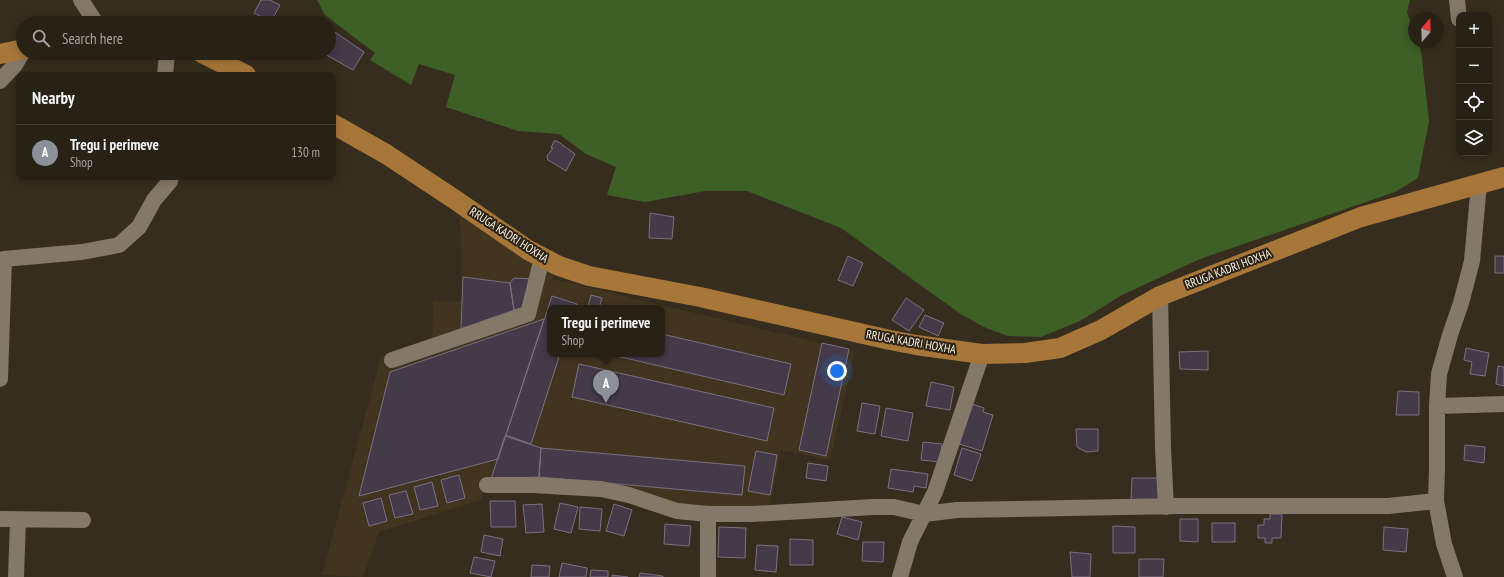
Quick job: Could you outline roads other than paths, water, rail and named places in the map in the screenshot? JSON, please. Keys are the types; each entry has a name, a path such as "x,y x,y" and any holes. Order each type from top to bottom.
{"main road":[{"path":"0,54 16,51"},
{"path":"216,60 240,72"},
{"name":"RRUGA KADRI HOXHA","path":"336,126 386,154 522,246 559,266 589,276 695,296 890,340 982,354 1025,353 1060,348 1101,330 1160,296 1360,217 1504,177"}],"street":[{"path":"81,0 91,16"},
{"path":"1457,0 1458,12"},
{"path":"0,81 18,60"},
{"path":"165,72 166,60"},
{"path":"0,379 4,259 82,252 120,245 139,227 154,200 170,180"},
{"path":"1455,577 1444,544 1436,501 1438,468 1436,406 1439,374 1461,303 1472,261 1479,184"},
{"path":"392,360 528,314 542,258"},
{"path":"1160,296 1163,448 1166,508"},
{"path":"900,577 910,542 935,492 982,354"},
{"path":"1436,406 1504,404"},
{"path":"487,485 533,485 601,489 629,495 677,510 708,514 752,514 842,507 894,507 924,514 957,510 1388,506 1436,501"},
{"path":"708,514 708,577"},
{"path":"0,520 83,520"},
{"path":"16,577 18,520"}],"place":[{"name":"Tregu i perimeve","path":"606,403"}]}
